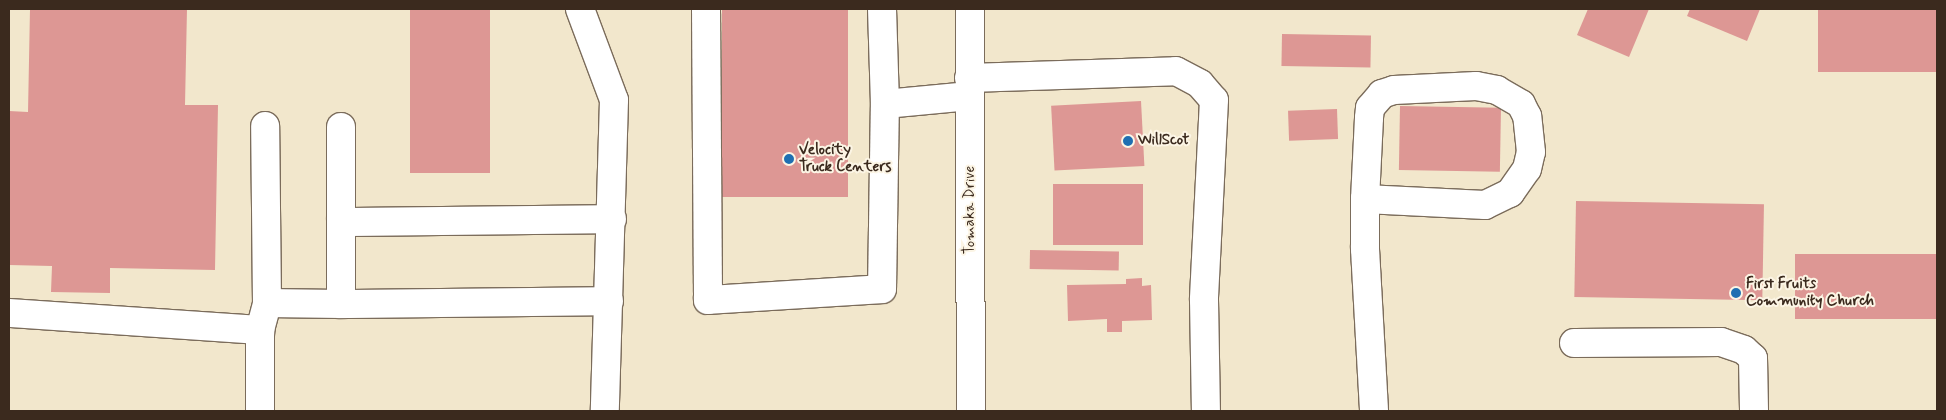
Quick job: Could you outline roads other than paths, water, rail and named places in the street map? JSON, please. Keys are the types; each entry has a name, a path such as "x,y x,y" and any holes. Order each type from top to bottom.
{"street":[{"path":"580,9 614,100 605,411"},
{"path":"706,9 708,300 882,289 885,104 882,9"},
{"name":"Tomaka Drive","path":"970,9 971,411"},
{"path":"885,104 970,87 1176,71 1200,84 1214,100 1204,300 1206,411"},
{"path":"1365,199 1485,205 1510,192 1527,169 1531,152 1527,116 1521,104 1497,90 1476,86 1394,90 1382,94 1370,108 1365,199 1374,411"},
{"path":"260,411 260,330 267,303 265,126"},
{"path":"341,127 341,304"},
{"path":"341,222 612,219"},
{"path":"267,303 609,301"},
{"path":"9,313 260,330"},
{"path":"1574,343 1721,342 1744,350 1753,358 1754,411"}],"place":[{"name":"WillScot","path":"1128,141"},
{"name":"Velocity Truck Centers","path":"789,159"},
{"name":"First Fruits Community Church","path":"1736,293"}]}
